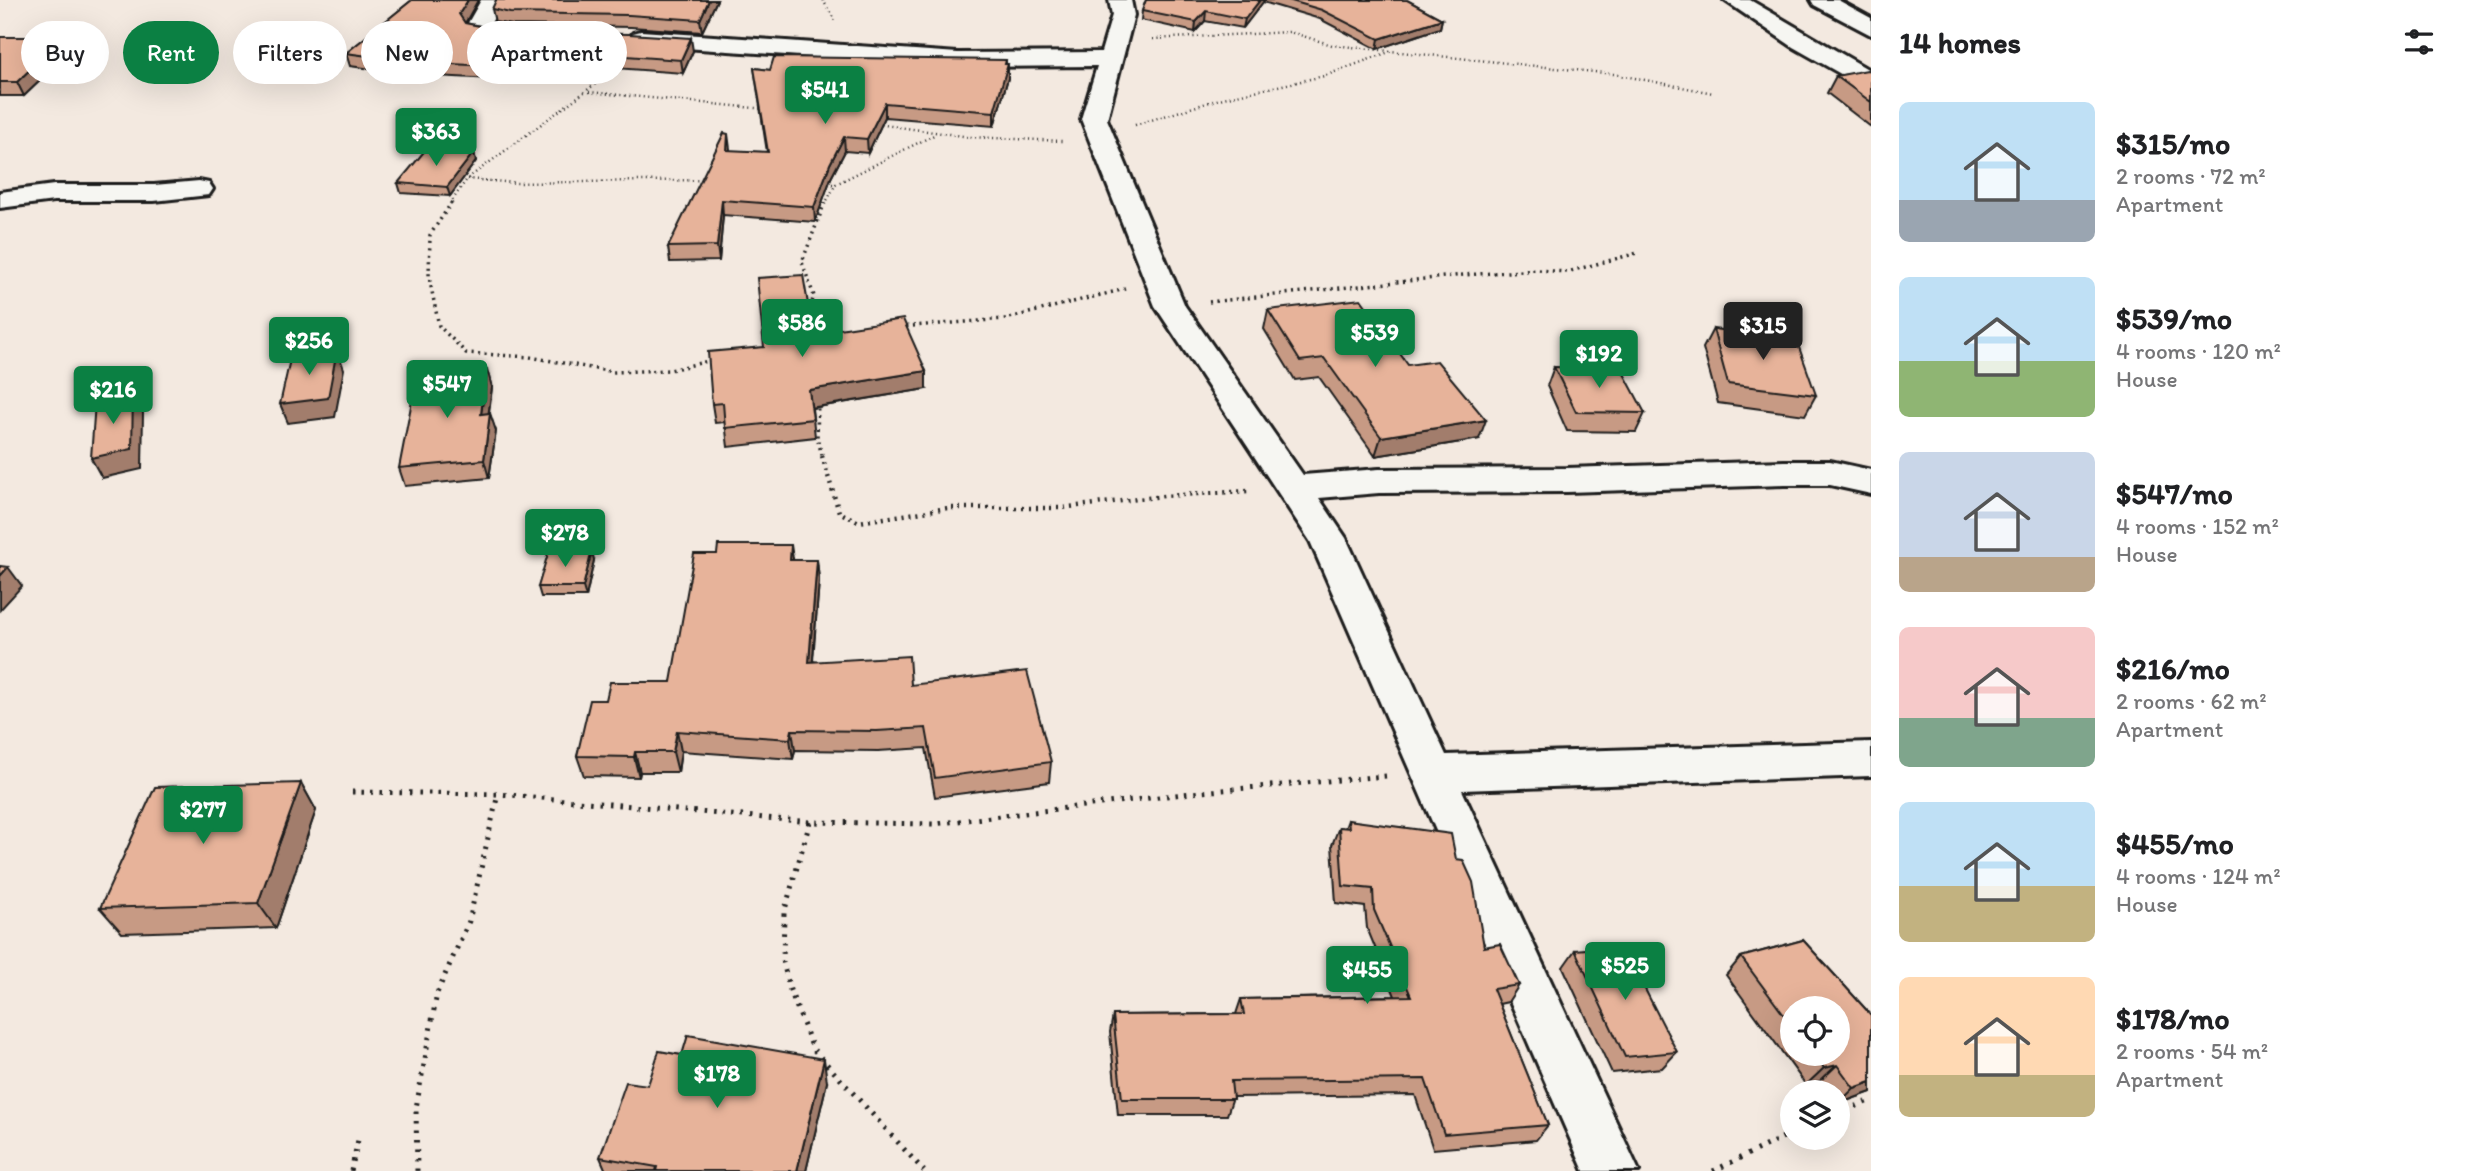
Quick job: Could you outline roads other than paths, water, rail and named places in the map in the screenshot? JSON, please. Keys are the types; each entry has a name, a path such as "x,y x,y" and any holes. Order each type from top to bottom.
{"street":[{"path":"481,21 492,0"},
{"path":"1120,0 1124,15 1094,119 1165,295 1326,538 1612,1171"},
{"path":"1735,0 1801,42 1871,81"},
{"path":"1822,0 1871,28"},
{"path":"627,37 958,60 1055,58 1114,50"},
{"path":"0,200 54,193 154,193 199,189"},
{"path":"1294,488 1380,481 1567,480 1784,473 1830,473 1871,482"},
{"path":"1433,773 1871,759"}]}
